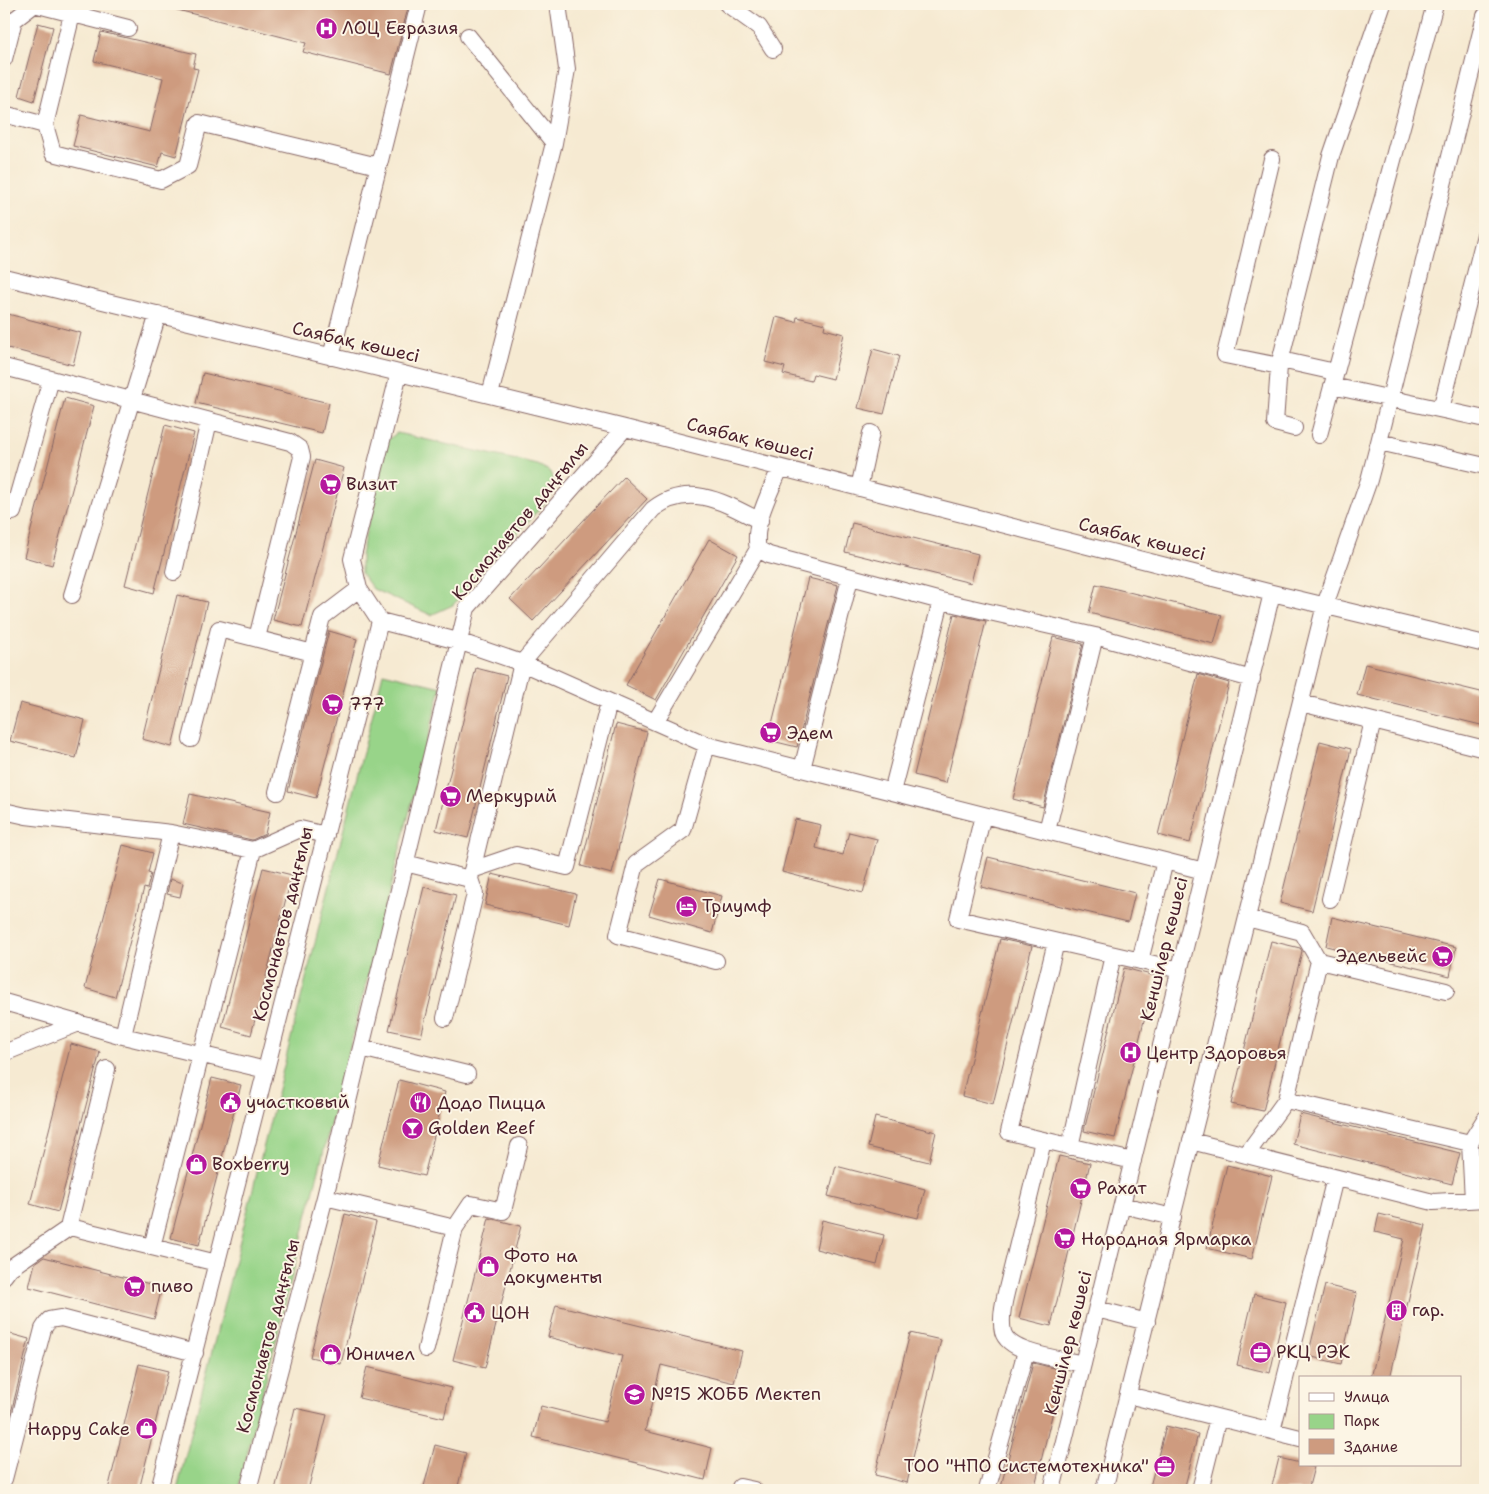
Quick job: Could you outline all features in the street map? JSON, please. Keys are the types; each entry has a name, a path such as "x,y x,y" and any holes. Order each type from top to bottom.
{"street":[{"path":"4,59 14,20 34,4 128,28"},
{"path":"331,357 419,4"},
{"path":"490,395 554,143 567,69 558,4"},
{"path":"727,4 759,26 773,49"},
{"path":"1294,428 1276,423 1280,363 1331,156 1383,4"},
{"path":"1319,435 1435,4"},
{"path":"72,14 45,125 53,153 161,180 188,166 199,123 378,166"},
{"path":"1104,1490 1326,605 1369,480 1485,16"},
{"path":"468,36 554,143"},
{"path":"4,114 45,125"},
{"path":"1272,159 1225,355 1280,363 1390,398 1485,419"},
{"path":"1441,409 1485,235"},
{"name":"Саябақ көшесі","path":"4,277 625,428 1485,644"},
{"path":"72,595 130,399 158,314"},
{"path":"4,368 130,399 290,442 300,448 302,457 257,638"},
{"path":"399,373 352,559 359,589 380,622 458,641 522,663 707,745 1204,871"},
{"path":"14,512 51,379"},
{"path":"174,572 209,421"},
{"name":"Космонавтов даңғылы","path":"248,1490 325,1197 467,608 625,428"},
{"path":"859,488 871,433"},
{"path":"1379,442 1485,466"},
{"path":"655,722 758,549 756,540 760,521 780,468"},
{"path":"446,1018 476,894 471,875 522,663 653,509 664,501 685,494 706,497 760,521"},
{"path":"758,549 769,555 850,578 1095,636 1252,679"},
{"path":"802,769 850,578"},
{"path":"277,792 322,617 359,589"},
{"name":"Кеншілер көшесі","path":"1052,1490 1272,592"},
{"path":"892,792 941,601"},
{"name":"Космонавтов даңғылы","path":"159,1490 380,622"},
{"path":"192,738 219,629 313,653"},
{"path":"1047,831 1095,636"},
{"path":"405,863 471,875 516,855 567,867 609,702"},
{"path":"1301,703 1485,749"},
{"path":"1330,899 1373,720"},
{"path":"707,745 683,830 636,864 618,935 716,961"},
{"path":"4,811 26,816 171,833 253,850 300,829 326,835"},
{"path":"983,815 958,919 1180,970"},
{"path":"123,1036 171,833"},
{"path":"152,1248 253,850"},
{"path":"1140,961 1165,861"},
{"path":"1246,1155 1286,1100 1318,961 1302,932 1247,918"},
{"path":"1056,942 1009,1132 1133,1162"},
{"path":"1070,1147 1112,955"},
{"path":"1318,961 1446,991"},
{"path":"4,1002 123,1036 266,1070"},
{"path":"4,1053 79,1023"},
{"path":"361,1048 467,1074"},
{"path":"70,1228 68,1224 107,1069"},
{"path":"1286,1100 1470,1143"},
{"path":"1192,1142 1433,1202 1479,1199 1470,1143 1485,1119"},
{"path":"1044,1141 1002,1315 1002,1331 1006,1340 1026,1351 1083,1364"},
{"path":"426,1349 455,1228 471,1204 503,1211 519,1146"},
{"path":"1272,1431 1335,1178"},
{"path":"325,1197 455,1228"},
{"path":"1122,1204 1173,1217"},
{"path":"4,1276 10,1268 70,1228 218,1263"},
{"path":"1096,1309 1146,1322"},
{"path":"4,1479 43,1328 49,1320 61,1318 195,1353"},
{"path":"987,1490 1026,1351"},
{"path":"1128,1395 1299,1438"},
{"path":"1200,1490 1218,1418"}],"green space":[{"path":"397,433 538,465 551,472 556,485 552,495 453,605 431,615 373,589 361,573 361,555 386,441"},
{"path":"383,673 441,687 238,1490 177,1490"}],"building":[{"name":"ЛОЦ Евразия","path":"171,4 409,4 391,74 303,52 306,43 170,8"},
{"path":"38,23 53,27 34,101 19,96"},
{"path":"101,32 196,54 193,68 198,69 176,156 162,152 158,167 73,146 81,115 150,132 163,78 94,61"},
{"path":"4,313 81,333 73,365 4,347"},
{"path":"776,317 796,322 797,317 825,324 824,329 844,334 833,379 813,374 811,381 783,374 785,367 765,362"},
{"path":"873,349 899,356 884,414 858,408"},
{"path":"203,373 329,403 322,433 196,403"},
{"path":"65,398 94,406 52,565 24,557"},
{"path":"165,425 194,433 154,593 125,585"},
{"path":"315,460 344,468 302,627 273,620"},
{"path":"624,477 647,499 533,621 510,599"},
{"path":"852,523 978,554 971,583 845,552"},
{"path":"709,539 738,555 656,700 626,685"},
{"path":"808,578 838,585 797,747 768,740"},
{"path":"1096,584 1222,615 1214,644 1089,613"},
{"path":"177,595 207,602 172,747 142,739"},
{"path":"954,614 986,621 946,783 914,775"},
{"path":"329,631 357,639 316,798 288,791"},
{"path":"1053,637 1083,644 1043,807 1013,799"},
{"path":"1365,664 1485,693 1485,726 1357,695"},
{"path":"476,668 507,676 468,838 436,830"},
{"path":"1198,674 1229,683 1190,843 1158,835"},
{"path":"20,703 85,720 76,758 10,741"},
{"path":"616,724 647,732 612,874 581,866"},
{"path":"1320,741 1351,749 1312,911 1280,903"},
{"path":"190,794 270,812 265,834 252,840 183,824"},
{"path":"795,819 821,825 816,848 843,855 849,832 877,839 863,893 782,872"},
{"path":"123,845 153,853 148,873 151,874 147,889 144,888 115,997 85,988"},
{"path":"988,857 1135,893 1128,922 981,887"},
{"path":"263,868 292,875 251,1035 222,1027"},
{"path":"492,874 576,894 569,925 485,905"},
{"path":"170,879 183,883 180,897 167,894"},
{"name":"Триумф","path":"660,879 722,896 712,933 649,915"},
{"path":"424,887 456,895 421,1037 389,1030"},
{"path":"1332,917 1456,947 1450,976 1326,946"},
{"path":"1000,939 1032,946 993,1104 962,1096"},
{"path":"1271,941 1300,948 1302,951 1263,1111 1231,1104"},
{"path":"1124,968 1155,976 1115,1138 1084,1131"},
{"path":"71,1044 100,1052 58,1212 30,1204"},
{"path":"212,1078 241,1085 199,1245 171,1238"},
{"name":"Golden Reef","path":"399,1080 445,1092 424,1176 378,1165"},
{"path":"1300,1114 1460,1153 1452,1184 1293,1144"},
{"path":"875,1117 936,1132 929,1162 868,1147"},
{"path":"1059,1156 1090,1163 1051,1326 1019,1318"},
{"path":"1227,1165 1272,1176 1252,1259 1207,1248"},
{"path":"836,1166 925,1189 918,1218 828,1196"},
{"path":"345,1214 376,1222 341,1364 310,1357"},
{"name":"гар.","path":"1379,1214 1426,1225 1390,1376 1371,1376 1404,1239 1375,1232"},
{"path":"489,1218 521,1226 485,1368 453,1360"},
{"path":"822,1220 884,1235 877,1265 816,1249"},
{"path":"44,1257 162,1287 154,1319 29,1287 35,1263"},
{"path":"1325,1285 1357,1293 1341,1364 1308,1356"},
{"path":"1254,1294 1286,1302 1270,1373 1237,1365"},
{"path":"556,1305 742,1351 734,1383 661,1365 645,1431 712,1448 705,1480 533,1437 541,1406 605,1422 622,1356 548,1337"},
{"path":"4,1332 29,1339 9,1421 4,1421"},
{"path":"910,1333 941,1340 907,1483 875,1475"},
{"path":"1033,1363 1063,1370 1034,1490 1000,1490"},
{"path":"139,1364 168,1371 139,1490 108,1490"},
{"path":"367,1367 451,1388 444,1418 359,1398"},
{"path":"295,1408 327,1415 308,1490 275,1490"},
{"path":"1166,1426 1198,1434 1184,1490 1149,1490"},
{"path":"435,1445 466,1453 457,1490 423,1490"},
{"path":"1279,1458 1299,1463 1299,1466 1314,1467 1308,1490 1271,1490"}],"place":[{"name":"ЛОЦ Евразия","path":"326,28"},
{"name":"Визит","path":"330,484"},
{"name":"777","path":"333,704"},
{"name":"Эдем","path":"771,733"},
{"name":"Меркурий","path":"450,796"},
{"name":"Триумф","path":"686,906"},
{"name":"Эдельвейс","path":"1443,956"},
{"name":"Центр Здоровья","path":"1130,1053"},
{"name":"участковый","path":"230,1102"},
{"name":"Додо Пицца","path":"421,1103"},
{"name":"Golden Reef","path":"412,1128"},
{"name":"Boxberry","path":"196,1164"},
{"name":"Рахат","path":"1081,1188"},
{"name":"Народная Ярмарка","path":"1065,1239"},
{"name":"Фото на документы","path":"488,1266"},
{"name":"пиво","path":"135,1286"},
{"name":"гар.","path":"1396,1310"},
{"name":"ЦОН","path":"475,1313"},
{"name":"РКЦ РЭК","path":"1260,1352"},
{"name":"Юничел","path":"330,1354"},
{"name":"№15 ЖОББ Мектеп","path":"635,1394"},
{"name":"Happy Cake","path":"146,1429"},
{"name":"ТОО \"НПО Системотехника\"","path":"1165,1466"}]}
